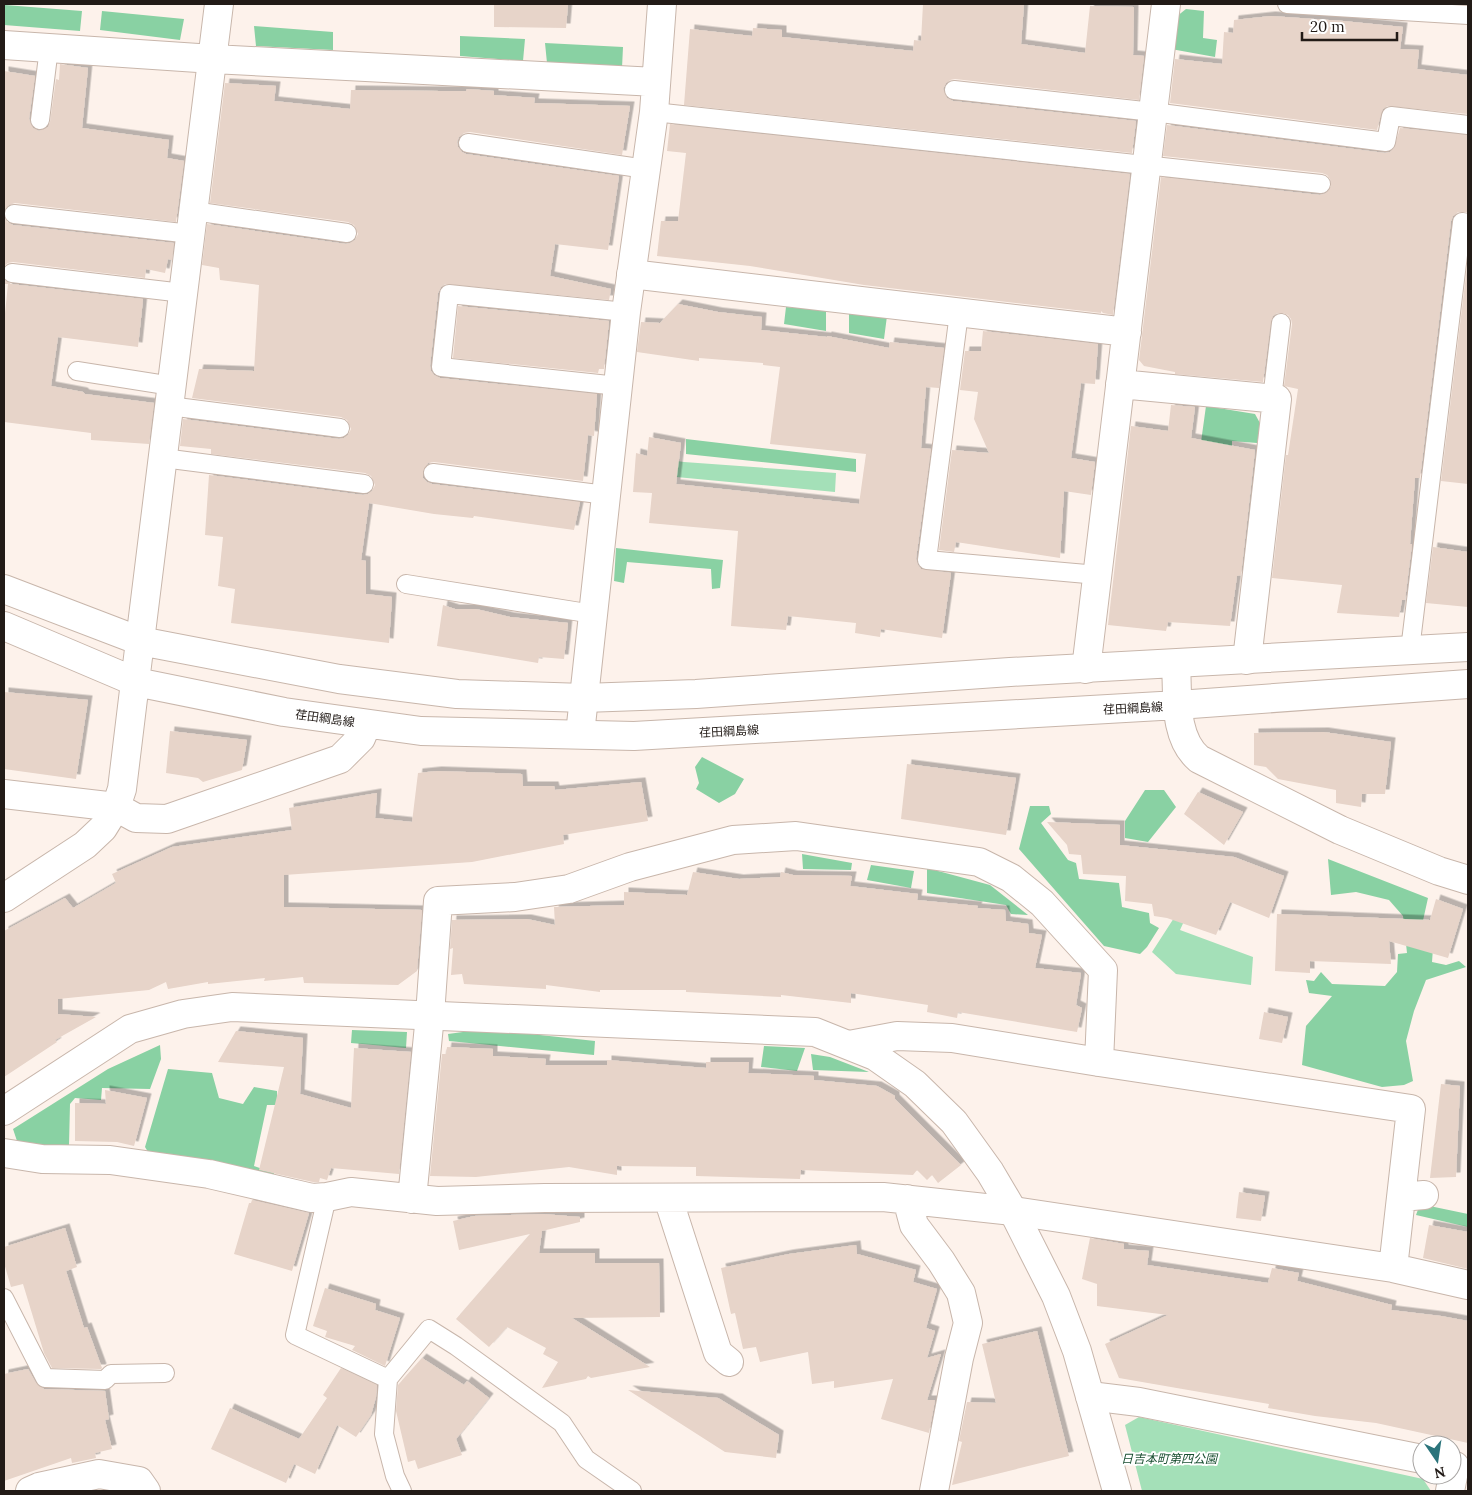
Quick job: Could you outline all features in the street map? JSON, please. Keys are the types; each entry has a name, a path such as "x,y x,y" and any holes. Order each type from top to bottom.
{"street":[{"path":"4,898 85,845 103,828 116,807 122,789 219,4"},
{"path":"580,734 626,312 654,112 662,4"},
{"path":"1086,669 1166,4"},
{"path":"4,45 213,59 656,82"},
{"path":"631,274 1127,332"},
{"path":"1120,384 1277,399 1247,660"},
{"path":"4,588 140,641 339,679 457,694 584,698 696,694 1002,673 1468,647"},
{"name":"荏田綱島線","path":"4,626 136,682 284,712 421,730 634,736 1178,705 1468,684"},
{"path":"1176,664 1180,726 1189,749 1204,762 1340,830 1439,871 1468,880"},
{"path":"4,794 116,807 136,818 167,819 340,759 361,738 367,724"},
{"path":"412,1199 430,1015 438,900 515,897 569,889 630,866 733,840 796,836 979,862 1010,878 1042,903 1103,970 1100,1062"},
{"path":"4,1110 130,1029 182,1014 232,1007 815,1032 875,1056 915,1084 954,1122 990,1172 1013,1211 1056,1296 1077,1351 1117,1491"},
{"path":"849,1045 897,1036 952,1038 1411,1109 1413,1196 1393,1268"},
{"path":"4,1153 42,1159 110,1160 209,1174 312,1198 351,1192 436,1201 545,1198 883,1197 1013,1211 1393,1268 1468,1285"},
{"path":"668,1198 718,1353 729,1362"},
{"path":"907,1200 914,1226 941,1261 961,1293 968,1323 959,1358 934,1491"},
{"path":"1090,1396 1139,1402 1412,1457"},
{"path":"30,1491 39,1487 99,1474 139,1480 146,1491"}],"lane":[{"path":"1287,4 1468,15"},
{"path":"40,120 49,48"},
{"path":"954,90 1153,112 1386,142 1391,116 1468,125"},
{"path":"654,112 1147,167 1321,184"},
{"path":"468,143 646,169"},
{"path":"14,214 192,223 347,234"},
{"path":"1410,650 1462,222 1468,223"},
{"path":"12,274 183,293"},
{"path":"618,386 441,367 449,294 626,312"},
{"path":"959,313 928,560 1098,575"},
{"path":"1272,399 1281,323"},
{"path":"77,371 171,396 340,428"},
{"path":"163,458 364,484"},
{"path":"433,474 606,495"},
{"path":"406,584 594,614"},
{"path":"327,1197 295,1335 388,1379"},
{"path":"4,1298 45,1378 105,1380 111,1374 165,1374"},
{"path":"402,1491 395,1476 384,1434 388,1379 429,1329 456,1346 562,1423 586,1458 632,1491"}],"green space":[{"path":"5,5 82,11 80,31 4,25"},
{"path":"1186,9 1204,11 1203,38 1217,40 1215,57 1171,49 1176,17"},
{"path":"102,11 184,19 180,40 100,30"},
{"path":"254,26 333,32 333,50 256,46"},
{"path":"460,36 525,39 523,61 460,56"},
{"path":"545,43 623,47 622,68 547,63"},
{"path":"786,307 826,310 826,331 784,324"},
{"path":"849,314 887,316 884,339 849,333"},
{"path":"1206,406 1255,414 1261,425 1257,443 1232,441 1232,448 1201,442"},
{"path":"686,439 856,459 856,472 686,454"},
{"path":"656,458 684,462 836,473 835,492 655,475"},
{"path":"616,548 723,560 720,588 712,589 711,569 627,562 624,583 614,581"},
{"path":"702,757 744,779 735,794 719,803 696,789 699,783 695,767"},
{"path":"1145,790 1164,790 1176,807 1148,842 1125,838 1125,821"},
{"path":"1030,806 1049,806 1051,814 1041,823 1068,860 1076,863 1079,879 1119,883 1122,907 1149,913 1150,923 1159,928 1147,947 1140,954 1104,946 1019,849"},
{"path":"802,854 852,863 851,870 803,869"},
{"path":"1328,859 1428,898 1418,943 1433,948 1432,962 1446,965 1459,961 1466,967 1426,980 1414,1011 1406,1041 1413,1081 1404,1085 1382,1087 1302,1065 1306,1026 1332,996 1309,993 1306,980 1314,981 1321,972 1332,984 1385,986 1397,972 1398,954 1407,953 1403,916 1389,900 1356,892 1331,895"},
{"path":"871,865 914,871 911,888 867,880"},
{"path":"927,868 990,885 1028,915 1011,914 1006,905 927,893"},
{"path":"1192,890 1197,893 1180,930 1253,957 1251,985 1176,974 1152,952"},
{"path":"485,1029 595,1041 594,1055 449,1041 448,1034"},
{"path":"352,1030 407,1032 406,1048 351,1043"},
{"path":"160,1045 161,1059 150,1089 102,1088 101,1100 75,1098 70,1104 69,1145 109,1149 108,1154 18,1144 13,1129 108,1069"},
{"path":"764,1046 805,1048 797,1071 761,1067"},
{"path":"811,1054 830,1057 869,1072 813,1070"},
{"path":"168,1069 212,1073 219,1098 243,1104 254,1087 277,1091 277,1105 267,1105 254,1166 274,1173 273,1178 153,1160 145,1147"},
{"path":"1420,1204 1468,1214 1468,1227 1416,1215"},
{"name":"日吉本町第四公園","path":"1139,1417 1412,1477 1412,1485 1427,1485 1431,1491 1142,1491 1125,1425"}],"building":[{"path":"494,4 568,4 566,28 494,27"},
{"path":"923,4 1024,4 1021,44 1085,53 1090,6 1134,7 1133,55 1144,56 1139,100 955,79 946,83 943,89 947,98 953,101 1136,121 1132,153 684,105 690,29 752,36 753,28 782,30 782,37 913,51 914,40 921,41"},
{"path":"1271,16 1403,27 1400,49 1419,50 1417,69 1468,75 1468,114 1387,106 1383,109 1377,130 1170,103 1175,59 1222,64 1224,32 1233,33 1234,20"},
{"path":"60,64 88,68 82,128 169,140 167,158 184,161 176,222 15,203 9,205 4,212 4,71 35,76 29,119 33,128 39,131 48,127 50,122 56,79 59,80"},
{"path":"225,83 276,86 274,101 350,109 351,90 466,91 467,89 494,91 494,95 535,98 534,103 630,106 622,155 470,132 464,133 459,137 458,147 466,154 619,176 608,250 555,244 550,276 611,289 609,300 445,284 438,293 430,366 434,375 440,378 597,394 594,436 588,435 583,481 434,462 428,463 423,471 423,478 432,484 580,502 574,530 474,516 473,518 434,514 369,503 361,560 366,561 366,594 392,597 389,643 231,623 235,589 218,586 223,537 205,535 209,475 363,495 372,491 375,485 371,476 365,473 211,454 211,449 180,446 183,419 339,439 348,435 351,429 347,420 341,417 192,398 199,369 254,371 259,285 220,280 219,268 202,265 207,224 346,244 355,240 358,234 354,225 348,222 210,203"},
{"path":"670,124 1130,174 1113,315 1101,311 1101,313 864,285 750,266 657,256 661,221 678,221 686,153 667,151"},
{"path":"1167,125 1385,153 1390,152 1394,148 1400,128 1468,135 1468,212 1458,212 1451,221 1420,478 1415,478 1410,544 1412,544 1405,600 1402,600 1399,617 1337,613 1342,585 1272,578 1286,455 1288,455 1298,389 1284,386 1292,324 1288,315 1277,313 1271,321 1263,382 1175,374 1175,372 1144,366 1139,360 1161,177 1320,195 1326,193 1331,186 1330,179 1322,173 1163,156"},
{"path":"4,215 7,222 13,225 174,243 172,260 168,259 165,273 146,269 145,278 13,262 4,266"},
{"path":"1468,259 1468,484 1441,481"},
{"path":"4,279 11,284 143,299 138,347 58,337 51,386 85,394 154,403 149,444 91,440 91,433 4,422 4,323 8,284 4,284"},
{"path":"678,304 718,312 762,317 761,330 827,336 889,348 890,342 944,348 939,388 926,387 921,448 931,449 916,559 921,569 951,573 942,638 881,629 880,637 855,633 856,623 788,616 786,630 731,626 738,531 649,523 652,493 633,492 636,453 647,456 649,437 681,443 676,484 859,504 866,454 770,444 780,367 763,365 763,363 699,358 699,361 637,352 641,322 660,323"},
{"path":"458,306 609,321 604,369 599,369 598,373 453,358"},
{"path":"983,331 1098,344 1095,384 1081,383 1071,458 1095,462 1091,495 1064,491 1060,558 956,542 954,552 939,550 952,450 989,453 974,419 978,392 960,390 965,351 981,351"},
{"path":"1171,405 1195,407 1191,438 1255,450 1241,575 1237,576 1230,626 1168,622 1166,631 1108,625 1131,426 1168,431"},
{"path":"1433,547 1468,552 1468,607 1426,603"},
{"path":"443,605 455,609 476,609 510,617 568,623 564,659 539,657 538,663 437,646"},
{"path":"4,692 88,700 76,779 4,769"},
{"path":"170,731 247,740 242,770 203,782 198,778 166,773"},
{"path":"1324,732 1391,742 1385,794 1362,794 1361,807 1336,803 1336,790 1278,779 1266,767 1254,765 1254,733"},
{"path":"907,764 1016,778 1006,835 901,819"},
{"path":"437,771 522,774 523,786 554,786 555,790 641,782 648,821 563,835 564,844 472,862 284,875 284,907 422,910 417,971 398,985 304,983 303,977 264,981 265,978 208,984 208,982 168,989 166,982 149,990 58,999 58,1014 96,1017 55,1040 57,1042 4,1077 4,931 65,898 73,908 116,883 112,874 172,847 292,830 289,808 377,793 375,818 412,822 418,773"},
{"path":"1198,792 1243,812 1224,845 1184,814"},
{"path":"1047,822 1120,825 1120,845 1234,857 1284,876 1269,918 1230,902 1216,935 1167,918 1154,916 1152,904 1125,901 1126,876 1083,874 1081,855 1069,854 1067,845"},
{"path":"693,872 739,879 780,877 781,872 793,875 852,876 850,886 918,894 917,900 1005,910 1006,921 1028,924 1029,933 1042,935 1035,968 1081,973 1076,1005 1082,1008 1077,1032 958,1012 957,1018 927,1012 928,1005 851,993 851,1003 781,995 781,997 686,992 686,990 600,990 600,992 546,985 546,989 464,984 462,974 451,975 453,948 450,949 452,920 527,919 555,925 554,907 624,905 624,892 687,895"},
{"path":"1436,899 1463,909 1448,958 1389,941 1391,964 1310,961 1310,973 1275,971 1277,914 1430,920"},
{"path":"1264,1012 1288,1017 1282,1043 1259,1039"},
{"path":"236,1031 303,1038 300,1094 351,1108 354,1048 411,1052 399,1174 331,1168 327,1180 320,1178 319,1182 313,1182 259,1170 284,1067 218,1062"},
{"path":"447,1047 493,1049 493,1056 546,1059 545,1065 607,1065 607,1060 706,1068 706,1062 749,1062 748,1073 814,1076 814,1080 877,1086 895,1096 895,1099 961,1165 938,1183 932,1175 927,1180 917,1170 913,1175 801,1170 800,1179 696,1176 696,1167 617,1166 617,1175 569,1167 476,1177 430,1176 442,1054 446,1054"},
{"path":"1441,1084 1460,1086 1456,1177 1430,1178"},
{"path":"105,1090 147,1098 134,1146 117,1142 75,1141 75,1103 106,1104"},
{"path":"1239,1192 1265,1196 1261,1221 1236,1218"},
{"path":"252,1200 309,1213 292,1271 234,1254 249,1203"},
{"path":"543,1214 580,1217 580,1222 542,1231 539,1253 595,1253 595,1263 659,1263 660,1317 572,1318 650,1367 591,1378 588,1376 586,1379 542,1388 558,1362 543,1354 546,1348 507,1327 489,1347 456,1319 530,1234 459,1250 453,1221 474,1216"},
{"path":"1429,1225 1468,1232 1468,1269 1423,1258"},
{"path":"65,1228 77,1267 66,1271 84,1328 87,1327 101,1369 52,1368 44,1353 23,1284 11,1287 4,1263 4,1247"},
{"path":"1090,1238 1124,1244 1124,1249 1149,1251 1147,1265 1268,1283 1272,1268 1299,1273 1297,1281 1392,1305 1391,1310 1468,1321 1468,1443 1462,1442 1462,1435 1431,1435 1376,1423 1315,1416 1268,1408 1269,1404 1119,1378 1105,1344 1168,1315 1097,1306 1097,1284 1082,1279"},
{"path":"856,1245 857,1254 916,1270 913,1282 937,1289 926,1328 935,1331 927,1358 941,1354 927,1400 935,1400 929,1433 881,1419 893,1379 834,1388 834,1381 812,1384 808,1352 760,1362 756,1347 743,1349 735,1313 731,1314 721,1268 789,1254"},
{"path":"325,1288 376,1304 375,1310 400,1318 385,1366 352,1350 355,1346 325,1337 327,1331 313,1326"},
{"path":"1037,1331 1069,1456 952,1485 962,1442 959,1441 967,1402 996,1403 982,1344"},
{"path":"422,1358 464,1385 467,1381 489,1398 456,1439 462,1455 418,1469 415,1460 408,1462 396,1411 398,1385"},
{"path":"341,1368 377,1385 376,1397 371,1415 356,1437 337,1425 315,1474 294,1464 286,1483 211,1449 230,1408 299,1439 327,1398 323,1395"},
{"path":"28,1369 36,1383 44,1389 105,1391 109,1419 105,1420 112,1449 95,1453 96,1458 72,1463 71,1458 4,1481 4,1374"},
{"path":"628,1390 718,1398 779,1435 776,1458 725,1452"}]}
